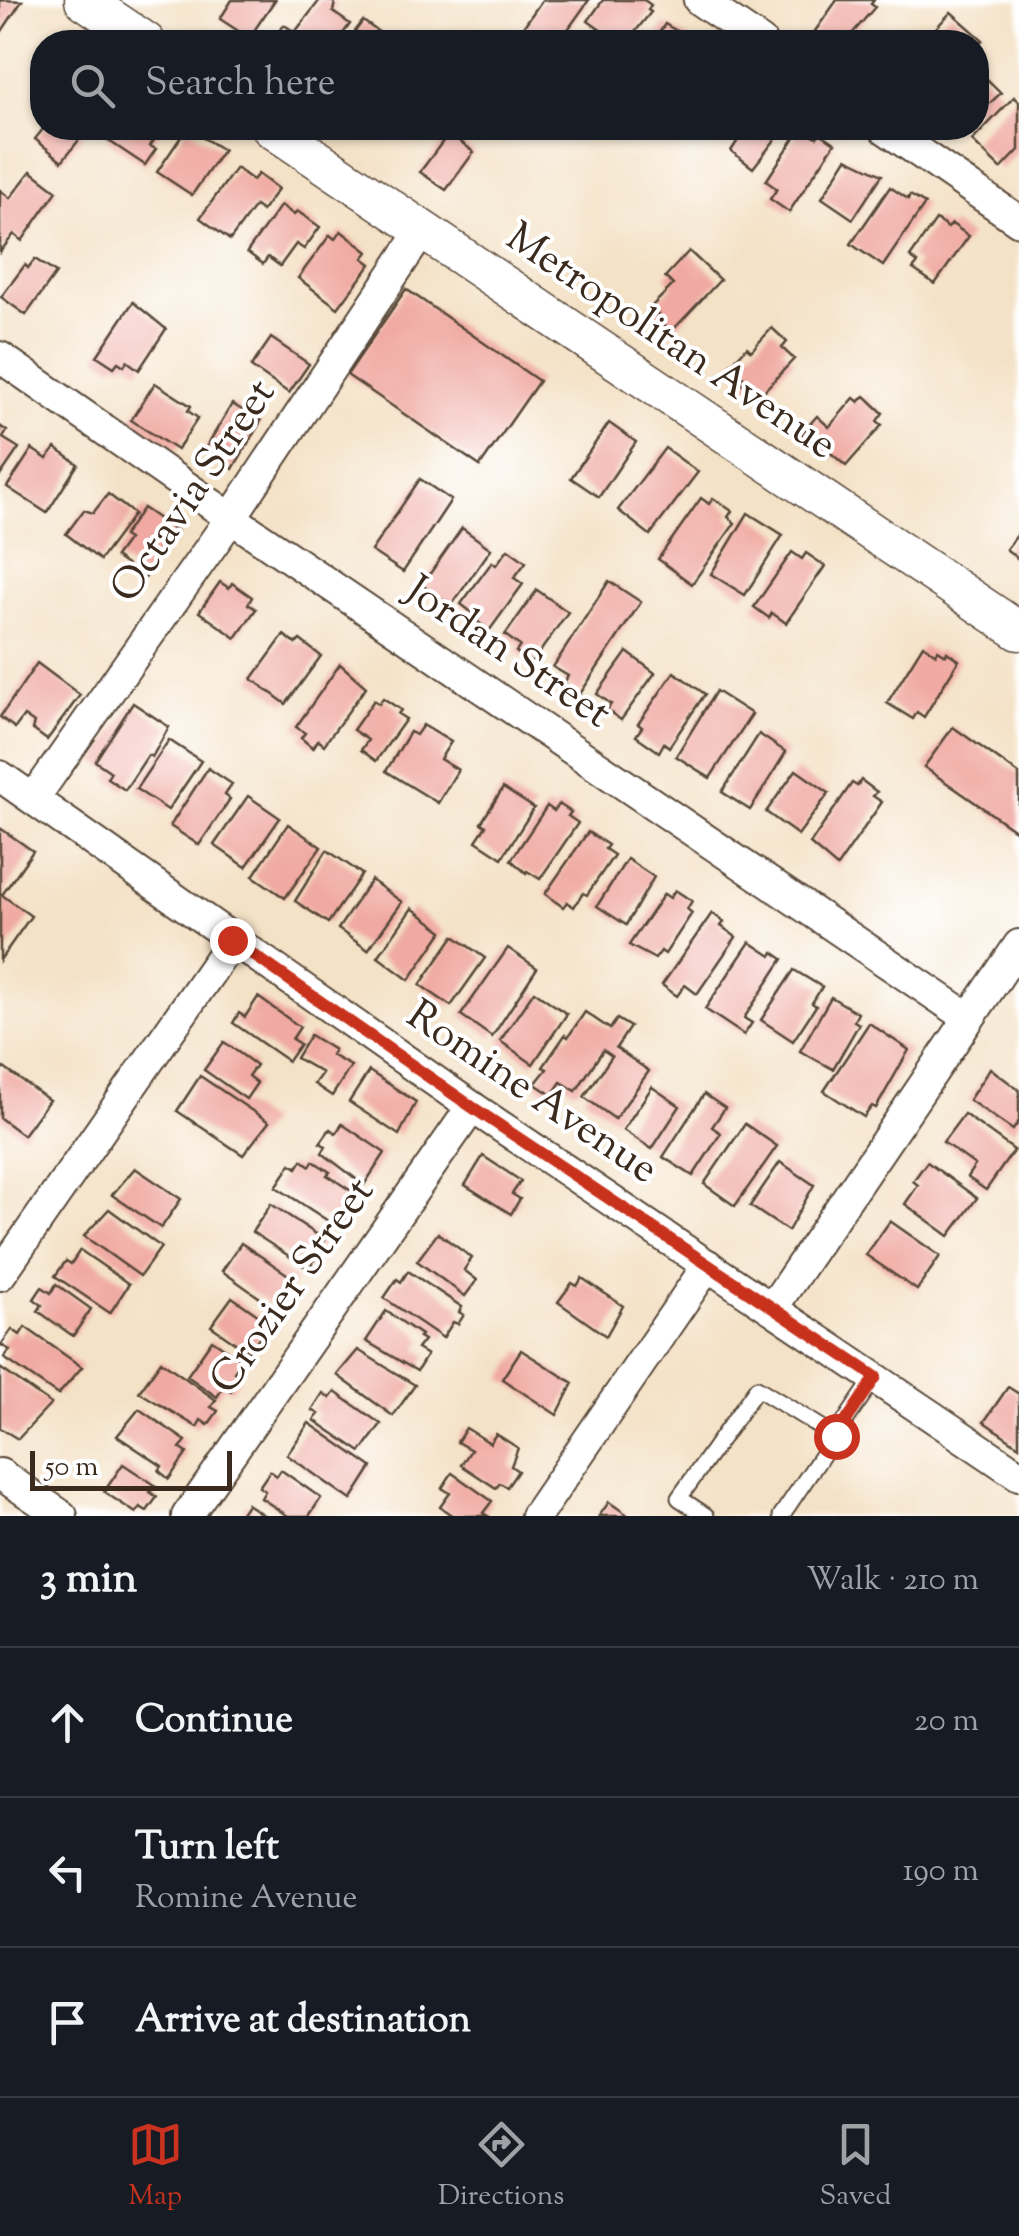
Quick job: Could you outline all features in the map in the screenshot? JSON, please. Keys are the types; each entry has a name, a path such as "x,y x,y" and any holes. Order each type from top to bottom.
{"street":[{"path":"84,0 128,30"},
{"path":"699,0 743,30"},
{"name":"Metropolitan Avenue","path":"289,140 1019,631"},
{"path":"901,140 1019,221"},
{"name":"Octavia Street","path":"34,798 231,518 422,231"},
{"name":"Jordan Street","path":"0,358 969,1018"},
{"name":"Romine Avenue","path":"0,776 472,1107 1019,1474"},
{"path":"0,1276 232,940"},
{"path":"773,1307 1019,945"},
{"name":"Crozier Street","path":"187,1516 472,1107"},
{"path":"536,1516 708,1264"},
{"path":"0,1474 62,1516"}],"lane":[{"path":"781,1516 876,1377"},
{"path":"706,1516 679,1498 756,1388 836,1436"}],"building":[{"path":"0,0 22,1 0,34"},
{"path":"232,0 275,0 254,30 237,30 220,19"},
{"path":"320,0 335,2 333,12 350,24 346,30 297,30"},
{"path":"542,0 589,0 568,30 530,30 524,26"},
{"path":"603,0 644,0 651,5 651,12 637,30 601,30 588,21"},
{"path":"837,0 874,0 871,4 875,7 855,30 816,30"},
{"path":"951,12 972,30 934,30"},
{"path":"363,21 376,30 356,30"},
{"path":"989,81 1001,93 989,104"},
{"path":"1014,97 1019,101 1019,150 1001,169 972,141 989,140 989,123"},
{"path":"36,140 79,140 62,161"},
{"path":"108,140 154,140 150,146 156,149 145,165"},
{"path":"179,140 207,140 223,150 192,195 157,172"},
{"path":"444,140 458,140 474,152 446,190 420,172"},
{"path":"738,140 775,140 753,168 731,151"},
{"path":"793,140 835,143 789,212 770,199 777,189 766,181"},
{"path":"847,158 882,175 853,219 822,198"},
{"path":"236,168 253,180 258,174 278,189 262,211 255,206 230,240 200,218"},
{"path":"31,171 57,191 22,241 14,234 0,252 0,190 10,198"},
{"path":"890,187 925,204 883,266 851,244"},
{"path":"281,205 320,227 304,249 296,244 280,266 268,257 263,264 247,252"},
{"path":"936,220 948,228 952,224 969,236 935,284 913,269 918,263 910,257"},
{"path":"341,231 368,252 363,258 371,264 338,308 298,278 330,235 335,239"},
{"path":"689,251 720,280 671,332 651,307 673,285 665,277"},
{"path":"35,259 56,273 26,315 1,297 25,265 28,268"},
{"path":"406,289 539,381 480,466 347,375"},
{"path":"133,302 166,329 139,370 127,361 124,366 118,362 114,367 97,356"},
{"path":"772,328 787,342 782,348 794,359 761,394 752,385 748,389 742,383 745,379 730,365 747,347 751,351"},
{"path":"271,338 309,364 289,393 251,367"},
{"path":"155,383 191,406 188,411 198,418 177,450 131,420"},
{"path":"865,396 883,413 877,421 882,425 846,466 831,453 828,457 801,434 817,416 829,427 854,398 859,402"},
{"path":"232,404 261,421 233,469 205,449"},
{"path":"609,423 636,442 599,497 571,478"},
{"path":"0,426 7,431 3,438 19,448 0,476"},
{"path":"55,448 78,464 47,513 7,487 32,449 47,459"},
{"path":"665,448 698,472 650,535 618,510"},
{"path":"420,479 451,500 403,572 371,551"},
{"path":"108,494 134,514 100,560 66,534 84,510 93,513"},
{"path":"701,498 709,504 713,498 732,511 728,517 735,523 692,584 658,559"},
{"path":"143,508 178,532 145,578 115,557 128,539 123,536"},
{"path":"748,513 783,535 745,595 711,574"},
{"path":"462,528 491,549 451,606 422,585"},
{"path":"1019,533 1019,560 1006,549"},
{"path":"508,549 526,562 514,578 523,584 489,631 461,604 492,562 496,565"},
{"path":"792,552 802,559 806,553 825,566 786,623 772,613 769,618 754,607"},
{"path":"609,581 641,602 580,694 564,683 568,676 553,667"},
{"path":"220,582 229,588 232,583 252,597 248,604 256,609 236,638 199,612"},
{"path":"537,590 568,612 532,663 516,652 520,646 505,635"},
{"path":"284,635 296,644 300,640 321,656 286,704 252,679"},
{"path":"923,645 936,654 938,650 946,655 947,652 959,660 924,717 917,712 913,719 887,703"},
{"path":"627,652 655,673 621,720 607,710 611,704 597,694"},
{"path":"37,663 80,695 47,740 32,729 34,723 24,716 15,728 0,717"},
{"path":"340,664 366,687 324,745 318,740 313,748 301,738 305,733 296,727"},
{"path":"674,672 705,694 669,747 664,743 659,752 636,736 642,727 638,724"},
{"path":"716,691 752,714 710,778 676,756"},
{"path":"383,698 401,710 398,714 406,719 376,761 361,750 368,740 353,730 374,700 379,704"},
{"path":"133,703 169,727 152,757 148,755 125,790 107,778 111,772 95,761"},
{"path":"423,725 451,742 440,759 458,770 438,803 386,771 410,732 416,735"},
{"path":"953,727 1019,774 1019,833 924,767"},
{"path":"759,734 786,752 750,810 722,792"},
{"path":"169,740 201,761 168,810 136,789"},
{"path":"208,768 232,784 225,795 230,799 199,845 170,826"},
{"path":"796,770 829,793 798,835 766,812"},
{"path":"861,780 877,792 873,796 882,802 837,867 810,844 852,783 857,786"},
{"path":"503,788 534,808 502,858 476,841 486,826 481,823"},
{"path":"248,796 280,818 246,867 214,845"},
{"path":"559,804 578,823 540,879 511,860 547,806 554,811"},
{"path":"288,824 321,847 285,898 253,876"},
{"path":"0,828 33,851 2,895 31,916 0,960"},
{"path":"588,832 608,845 605,849 614,855 587,895 583,893 574,907 567,902 563,907 545,894"},
{"path":"327,850 362,874 328,923 295,901"},
{"path":"627,859 654,877 626,925 597,906"},
{"path":"371,880 402,902 368,950 338,929"},
{"path":"675,890 692,901 687,909 692,913 665,954 661,951 655,959 629,945 664,894 670,898"},
{"path":"412,908 443,931 409,980 378,957"},
{"path":"712,913 736,937 697,994 685,985 677,996 662,985"},
{"path":"454,936 485,958 451,1006 420,985"},
{"path":"750,942 783,959 744,1018 752,1023 744,1035 705,1009"},
{"path":"508,948 537,968 492,1037 461,1015"},
{"path":"794,970 822,987 812,1003 816,1006 793,1041 761,1020"},
{"path":"534,991 567,1014 533,1064 500,1041"},
{"path":"258,997 300,1027 292,1039 300,1044 288,1061 233,1023 239,1013 245,1017"},
{"path":"831,997 858,1013 854,1021 859,1024 833,1069 800,1051"},
{"path":"585,1012 610,1029 617,1019 630,1027 616,1048 649,1071 615,1119 584,1097 612,1056 603,1050 576,1091 561,1082 552,1095 535,1084 565,1035 568,1037"},
{"path":"869,1023 909,1050 876,1108 872,1106 864,1117 824,1091"},
{"path":"310,1035 334,1050 331,1055 351,1066 332,1096 314,1084 322,1073 296,1058"},
{"path":"224,1042 256,1065 248,1076 257,1083 246,1099 204,1070"},
{"path":"4,1068 49,1100 23,1135 0,1118 0,1073"},
{"path":"990,1068 1019,1090 1019,1121 1013,1130 969,1100"},
{"path":"369,1071 416,1102 399,1135 349,1102"},
{"path":"200,1076 269,1122 243,1155 177,1111"},
{"path":"652,1087 680,1106 652,1149 623,1130"},
{"path":"704,1094 725,1108 712,1127 721,1133 693,1176 663,1157"},
{"path":"964,1114 1014,1150 986,1190 967,1177 975,1165 943,1142"},
{"path":"342,1124 385,1153 364,1185 322,1153 326,1146 320,1143 330,1129 336,1133"},
{"path":"745,1124 777,1146 735,1206 704,1184"},
{"path":"483,1156 521,1181 512,1194 520,1199 511,1214 465,1185"},
{"path":"302,1160 310,1166 313,1161 359,1196 339,1228 276,1187 291,1164 297,1168"},
{"path":"780,1162 814,1185 788,1231 750,1206"},
{"path":"927,1162 977,1198 949,1236 905,1204 918,1185 913,1181"},
{"path":"135,1168 181,1199 161,1228 112,1195"},
{"path":"271,1204 325,1240 309,1269 252,1232"},
{"path":"109,1209 161,1247 140,1276 84,1236"},
{"path":"890,1221 940,1256 917,1290 866,1255"},
{"path":"438,1233 472,1258 464,1270 477,1280 465,1296 417,1261"},
{"path":"241,1243 296,1280 277,1310 222,1271"},
{"path":"80,1250 129,1284 110,1313 55,1276 66,1261 71,1264"},
{"path":"408,1271 462,1307 459,1312 464,1315 458,1324 453,1322 443,1338 384,1298"},
{"path":"582,1278 623,1306 606,1336 558,1302 572,1283 577,1286"},
{"path":"56,1284 91,1309 73,1336 38,1311 42,1305 34,1299 42,1287 51,1293"},
{"path":"232,1297 269,1323 249,1352 211,1326"},
{"path":"386,1311 424,1340 417,1349 427,1355 417,1371 366,1341"},
{"path":"25,1327 82,1367 58,1395 4,1358 10,1350 1,1345 12,1329 20,1335"},
{"path":"212,1340 242,1360 234,1372 241,1376 231,1391 224,1386 217,1397 187,1376"},
{"path":"358,1350 415,1385 393,1416 337,1375"},
{"path":"521,1350 573,1383 557,1415 502,1379"},
{"path":"161,1361 216,1400 211,1407 218,1411 208,1425 201,1420 197,1427 139,1392"},
{"path":"0,1368 51,1404 18,1439 0,1428"},
{"path":"1008,1387 1019,1394 1019,1446 984,1422"},
{"path":"335,1392 381,1424 361,1452 314,1420 319,1414 312,1410 323,1393 330,1398"},
{"path":"139,1409 186,1441 180,1448 187,1453 169,1479 159,1471 162,1466 117,1436"},
{"path":"309,1423 372,1467 351,1500 287,1455"},
{"path":"466,1428 490,1443 496,1434 518,1448 511,1466 518,1471 507,1487 500,1483 496,1488 461,1465 471,1450 457,1442"},
{"path":"123,1464 155,1485 150,1492 157,1497 147,1511 140,1507 136,1513 104,1492"},
{"path":"281,1470 321,1498 309,1516 288,1516 261,1498 265,1491 259,1487 270,1471 277,1476"},
{"path":"452,1473 492,1501 483,1513 488,1516 453,1516 440,1507 450,1493 442,1488"},
{"path":"609,1502 629,1516 599,1516"},
{"path":"247,1504 265,1516 239,1516"}],"route":[{"path":"232,940 472,1107 876,1377 836,1436"}]}
